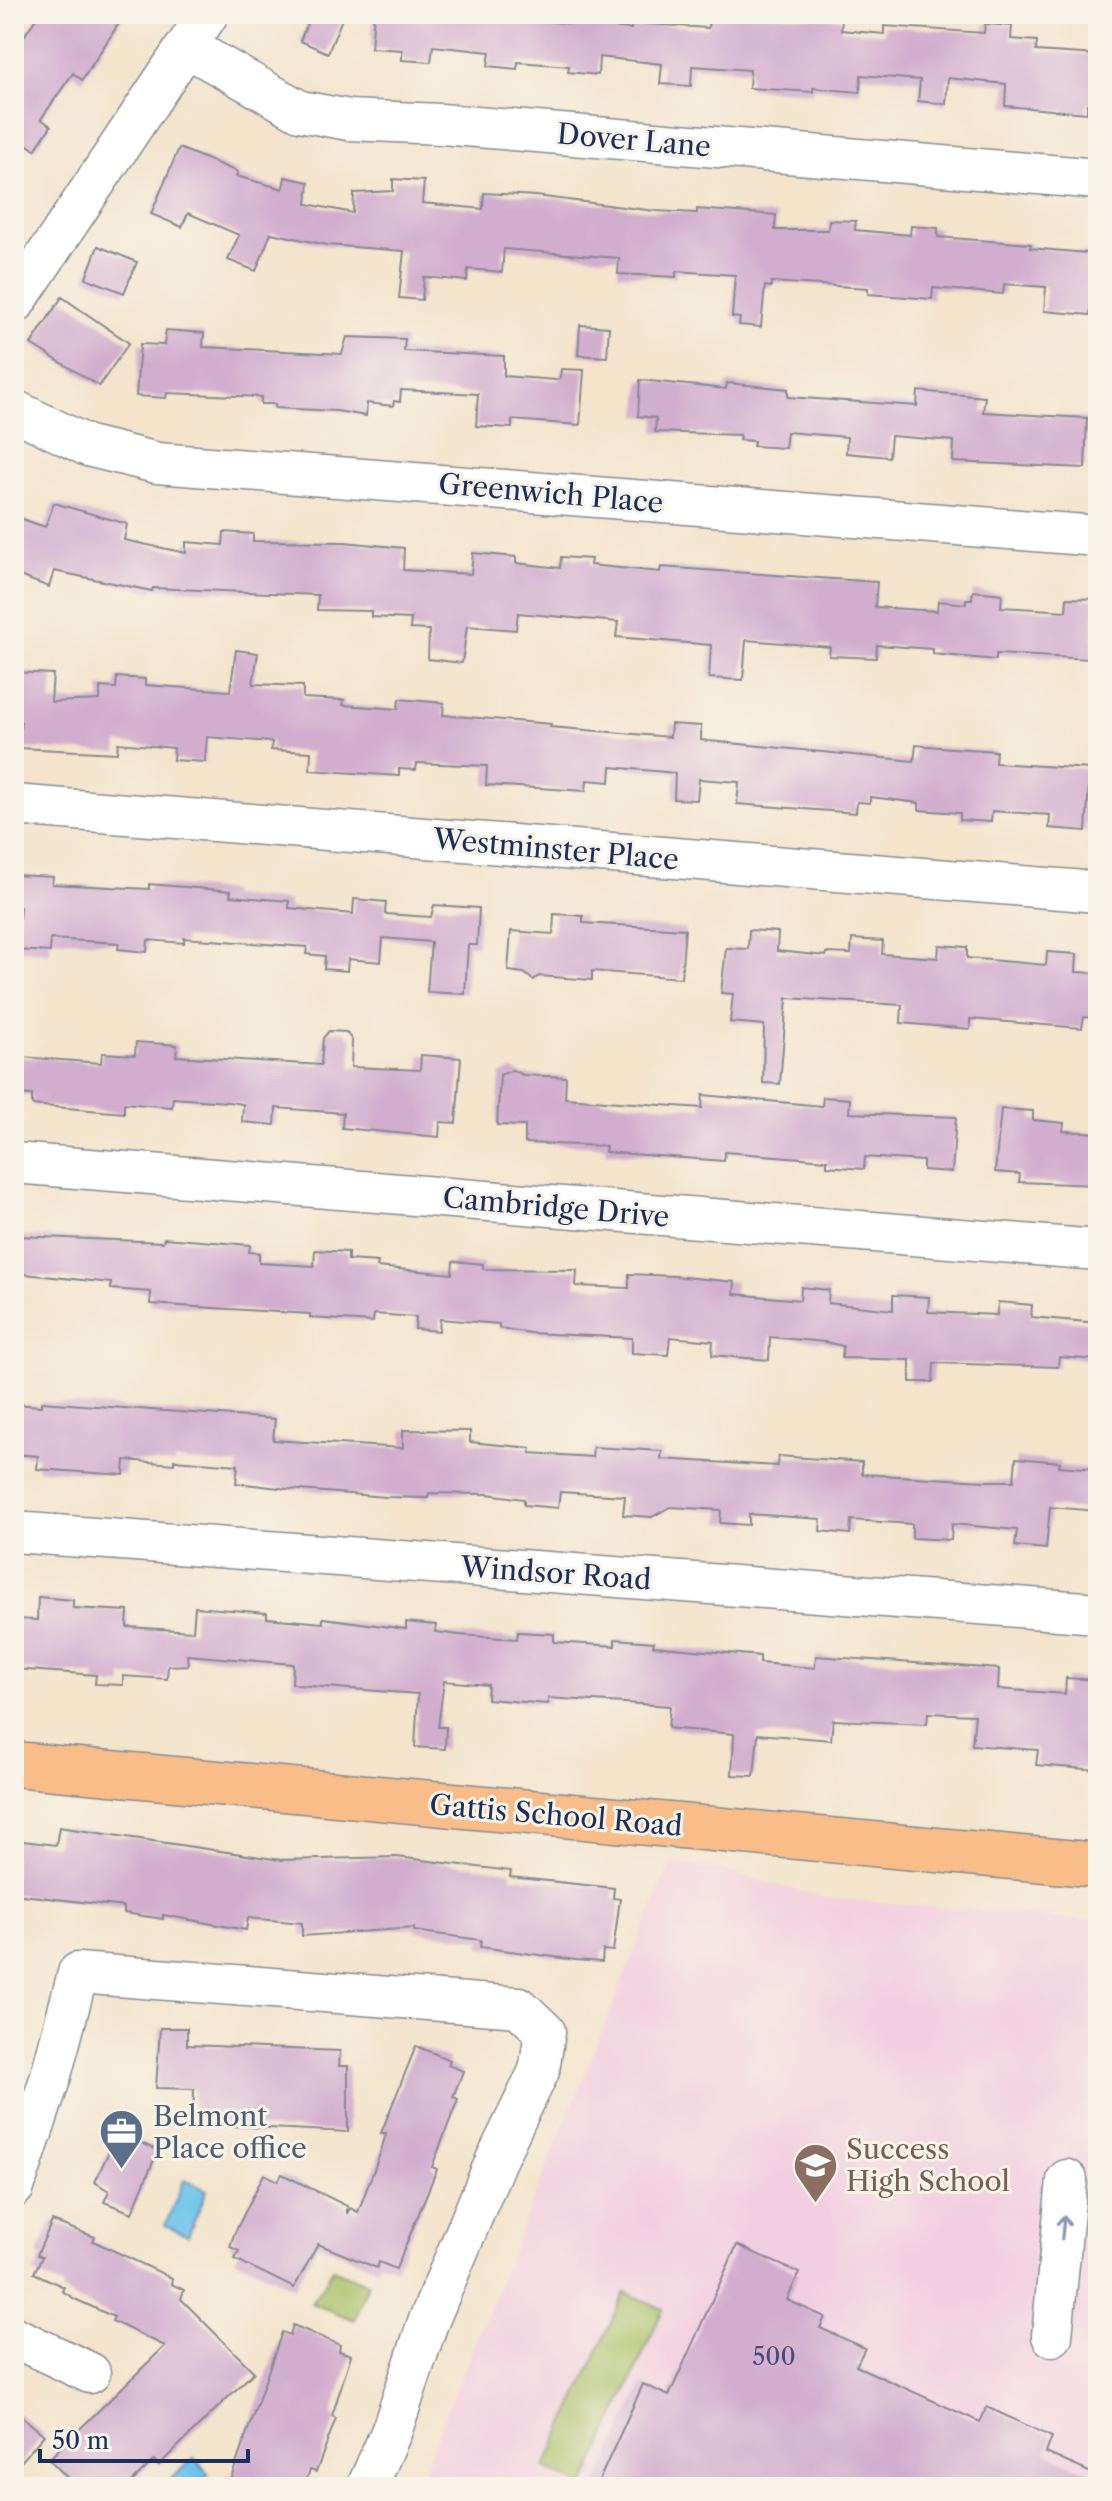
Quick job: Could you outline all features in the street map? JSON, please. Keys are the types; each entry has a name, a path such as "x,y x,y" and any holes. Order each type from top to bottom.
{"main road":[{"name":"Gattis School Road","path":"14,1764 1098,1865"}],"street":[{"name":"Dover Lane","path":"198,30 300,111 349,120 473,127 1098,179"},
{"path":"14,304 198,30"},
{"name":"Greenwich Place","path":"14,410 88,446 157,463 1098,536"},
{"name":"Westminster Place","path":"14,805 1098,892"},
{"name":"Cambridge Drive","path":"14,1163 1098,1250"},
{"name":"Windsor Road","path":"14,1532 1098,1613"},
{"path":"14,2187 50,2079 78,1973 519,2007 545,2032 539,2071 496,2160 427,2325 392,2430 367,2487"},
{"path":"1052,2336 1067,2180"},
{"path":"14,2337 90,2373"}],"shaded area":[{"name":"Success High School","path":"670,1864 718,1869 827,1898 1098,1921 1098,2487 416,2487"}],"green space":[{"path":"333,2269 368,2284 354,2320 311,2303"},
{"path":"625,2292 663,2309 584,2486 545,2468"}],"water":[{"path":"184,2180 207,2190 188,2236 165,2226"},
{"path":"194,2458 209,2474 195,2487 162,2487"}],"building":[{"path":"39,14 125,14 82,80 73,73 41,119 51,126 35,150 14,135 14,51"},
{"path":"311,14 344,14 328,53 300,41"},
{"path":"374,14 523,14 523,19 631,29 632,23 708,28 709,14 760,14 842,19 841,30 884,34 884,26 984,33 985,24 1012,26 1011,39 1037,41 1036,51 1098,55 1098,105 1087,104 1087,113 1005,106 1006,84 948,78 946,104 918,101 920,80 861,75 860,92 813,88 813,92 749,88 750,70 692,66 691,86 660,84 662,64 599,57 598,75 568,72 569,66 518,62 517,69 488,66 490,52 433,46 431,62 402,60 402,50 371,48"},
{"path":"179,148 238,172 236,176 283,189 285,177 309,182 307,204 353,213 354,193 393,191 393,179 424,181 422,203 483,209 484,193 536,196 655,211 697,213 697,209 776,215 775,230 828,230 829,220 856,221 855,230 910,235 911,226 938,228 938,237 1031,244 1030,248 1098,254 1098,306 1091,305 1090,315 1044,311 1046,287 1004,284 1003,294 933,288 932,299 868,294 868,288 771,282 771,287 765,286 761,327 739,325 740,318 732,317 735,275 676,271 676,277 618,274 619,258 504,249 502,272 468,269 467,281 424,277 422,300 399,298 404,251 327,245 271,233 256,271 228,260 239,235 188,213 182,227 151,214"},
{"path":"98,246 137,262 124,293 86,278"},
{"path":"62,297 129,343 99,386 31,344"},
{"path":"580,325 609,327 607,357 578,355"},
{"path":"166,330 204,333 203,347 342,354 347,337 405,339 404,351 504,356 504,376 556,380 560,379 561,369 584,370 580,425 512,420 512,428 476,426 478,394 401,390 400,402 394,401 393,406 367,403 366,416 337,411 275,408 275,404 261,404 261,397 167,393 166,398 136,396 140,344 164,345"},
{"path":"640,380 726,389 727,383 788,389 788,397 917,406 918,391 985,397 983,412 1087,418 1085,468 953,462 954,441 891,436 889,457 846,453 847,437 787,432 785,448 753,446 754,441 739,440 740,435 655,432 656,418 638,416"},
{"path":"54,503 127,524 124,540 186,553 186,542 223,545 224,532 253,534 253,541 345,542 404,548 403,570 471,574 473,553 516,557 516,563 560,568 561,557 591,559 590,565 660,572 661,567 877,582 875,607 937,611 938,601 966,604 966,599 972,599 973,591 1002,594 1001,607 1066,611 1067,598 1096,599 1092,659 996,654 996,660 933,654 933,649 877,645 876,658 829,656 830,647 746,640 743,680 709,678 711,645 616,637 618,622 518,613 516,630 467,626 462,663 428,659 429,630 410,629 411,619 371,617 371,611 317,610 318,595 153,588 152,591 54,571 49,587 14,574 14,516 45,527"},
{"path":"236,650 258,653 253,684 303,686 303,698 344,700 343,705 398,709 399,699 444,703 443,715 551,724 550,727 670,737 671,724 701,726 701,740 709,741 914,761 916,745 996,751 995,763 1090,769 1086,831 1049,828 1050,815 992,811 991,822 960,820 960,813 919,810 919,803 870,797 870,803 857,802 856,813 737,804 739,782 699,779 697,800 674,799 675,773 611,767 610,782 587,780 586,791 486,785 487,766 417,763 416,770 399,769 399,776 310,770 311,752 271,750 272,742 207,737 205,762 173,760 174,748 118,743 117,753 19,748 21,722 14,722 14,672 53,674 51,702 100,700 100,687 116,688 117,677 145,679 145,685 230,691"},
{"path":"14,875 53,877 52,884 149,889 149,884 231,891 230,896 289,901 289,908 353,914 354,899 386,902 385,914 431,917 434,905 479,908 477,945 468,945 465,994 427,992 431,942 383,938 381,962 348,959 347,971 324,969 325,956 306,954 307,947 184,938 184,943 148,940 147,952 118,949 119,943 50,939 50,952 17,950 20,907 14,907"},
{"path":"554,914 583,916 583,923 685,929 681,978 592,971 592,980 539,976 533,980 524,973 508,971 511,931 553,934"},
{"path":"749,930 778,932 777,951 826,956 826,953 851,954 852,939 883,941 882,954 938,958 939,945 967,947 967,958 1046,965 1047,952 1077,954 1076,972 1098,973 1098,1018 1084,1017 1082,1028 970,1019 970,1029 901,1023 902,1005 787,998 780,1084 763,1083 764,1025 730,1022 733,994 721,993 726,948 748,949"},
{"path":"329,1031 346,1032 352,1040 351,1067 420,1070 421,1055 461,1058 456,1123 440,1122 439,1137 342,1128 343,1113 276,1108 275,1125 242,1122 243,1104 228,1102 173,1098 172,1107 124,1103 124,1113 32,1105 32,1095 14,1094 14,1059 21,1057 101,1063 102,1053 135,1055 136,1042 177,1045 176,1056 321,1065 323,1038"},
{"path":"512,1070 523,1075 566,1077 565,1098 702,1108 703,1095 822,1106 823,1097 850,1099 849,1113 956,1117 952,1172 923,1170 923,1161 865,1157 864,1169 827,1166 827,1160 725,1152 724,1161 605,1152 606,1146 525,1143 525,1126 497,1125 500,1075"},
{"path":"1001,1109 1033,1111 1033,1120 1064,1123 1063,1131 1098,1133 1098,1185 1019,1182 1020,1174 995,1172"},
{"path":"18,1236 163,1242 164,1238 250,1245 249,1252 259,1253 259,1263 314,1266 315,1250 348,1252 348,1260 378,1262 377,1267 452,1274 453,1261 483,1264 483,1269 577,1270 576,1286 629,1288 629,1274 673,1276 735,1282 734,1294 800,1300 801,1287 829,1290 828,1303 893,1310 893,1295 929,1297 928,1312 997,1315 998,1302 1032,1305 1031,1317 1098,1323 1098,1360 1059,1357 1058,1367 934,1363 933,1382 910,1382 910,1360 842,1358 843,1346 825,1342 770,1337 769,1360 712,1355 713,1341 670,1337 668,1355 632,1353 632,1338 530,1333 499,1328 499,1324 440,1319 439,1331 415,1329 416,1317 374,1314 373,1322 310,1318 310,1314 150,1304 151,1292 111,1289 111,1283 15,1273"},
{"path":"41,1402 275,1419 273,1440 403,1448 403,1430 470,1431 470,1442 531,1448 530,1453 592,1457 593,1447 662,1451 661,1459 777,1466 779,1456 862,1462 862,1474 985,1481 1014,1481 1016,1458 1060,1462 1059,1466 1098,1469 1098,1511 1050,1507 1046,1549 1015,1546 1017,1530 952,1524 951,1540 912,1538 912,1524 851,1520 850,1534 820,1531 821,1519 749,1514 749,1525 720,1523 721,1510 670,1507 652,1517 623,1515 625,1496 560,1492 558,1508 524,1505 524,1499 487,1494 429,1493 428,1498 386,1497 288,1489 236,1483 238,1465 125,1460 124,1475 37,1469 38,1456 14,1454 14,1404 41,1406"},
{"path":"38,1597 73,1600 73,1608 128,1611 127,1627 193,1631 195,1607 267,1613 267,1618 323,1623 323,1618 406,1629 406,1622 436,1625 435,1632 459,1635 517,1639 518,1632 554,1634 554,1642 615,1646 615,1639 654,1642 653,1646 760,1656 760,1663 815,1668 816,1656 999,1669 998,1689 1065,1694 1066,1678 1098,1680 1098,1770 1036,1765 1038,1750 972,1745 975,1715 928,1713 927,1724 833,1720 831,1740 758,1734 754,1776 732,1775 734,1734 668,1728 670,1706 548,1698 548,1704 487,1699 488,1685 444,1681 438,1727 446,1727 445,1749 415,1747 418,1694 297,1685 292,1683 293,1664 187,1655 188,1665 168,1666 167,1679 123,1676 123,1685 95,1684 96,1675 14,1669 14,1619 37,1620"},
{"path":"59,1827 281,1860 397,1857 511,1871 510,1877 614,1888 613,1898 620,1899 613,1951 603,1950 602,1962 576,1960 480,1947 481,1940 414,1931 414,1928 302,1936 302,1923 248,1918 246,1930 163,1915 163,1919 124,1913 124,1907 14,1894 14,1840 56,1845"},
{"path":"160,2028 187,2028 187,2045 340,2051 339,2066 348,2066 348,2132 193,2124 194,2089 156,2088"},
{"path":"416,2046 450,2060 448,2065 463,2071 453,2097 458,2099 432,2167 437,2169 396,2269 379,2262 377,2268 318,2244 294,2288 235,2259 239,2251 230,2247 234,2234 264,2174 278,2181 282,2174 347,2206 347,2214 350,2208 358,2212 381,2151 386,2133 381,2133"},
{"name":"Belmont Place office","path":"117,2133 158,2150 132,2213 104,2202 109,2191 95,2182"},
{"path":"52,2221 95,2237 93,2241 172,2278 171,2284 184,2290 181,2299 254,2372 159,2465 154,2460 127,2487 76,2487 49,2459 165,2346 112,2321 114,2317 75,2299 62,2291 64,2287 34,2273 42,2257 37,2255"},
{"path":"737,2245 799,2273 787,2300 825,2317 820,2328 865,2348 856,2366 980,2422 987,2407 1052,2437 1046,2453 1098,2476 1098,2487 596,2487 643,2384 669,2396"},
{"path":"293,2325 340,2345 339,2351 351,2355 332,2416 336,2418 316,2472 310,2470 304,2487 228,2487 282,2332 290,2335"},
{"path":"14,2410 44,2435 14,2470"}],"place":[{"name":"Belmont Place office","path":"122,2171"},
{"name":"Success High School","path":"815,2204"}]}
